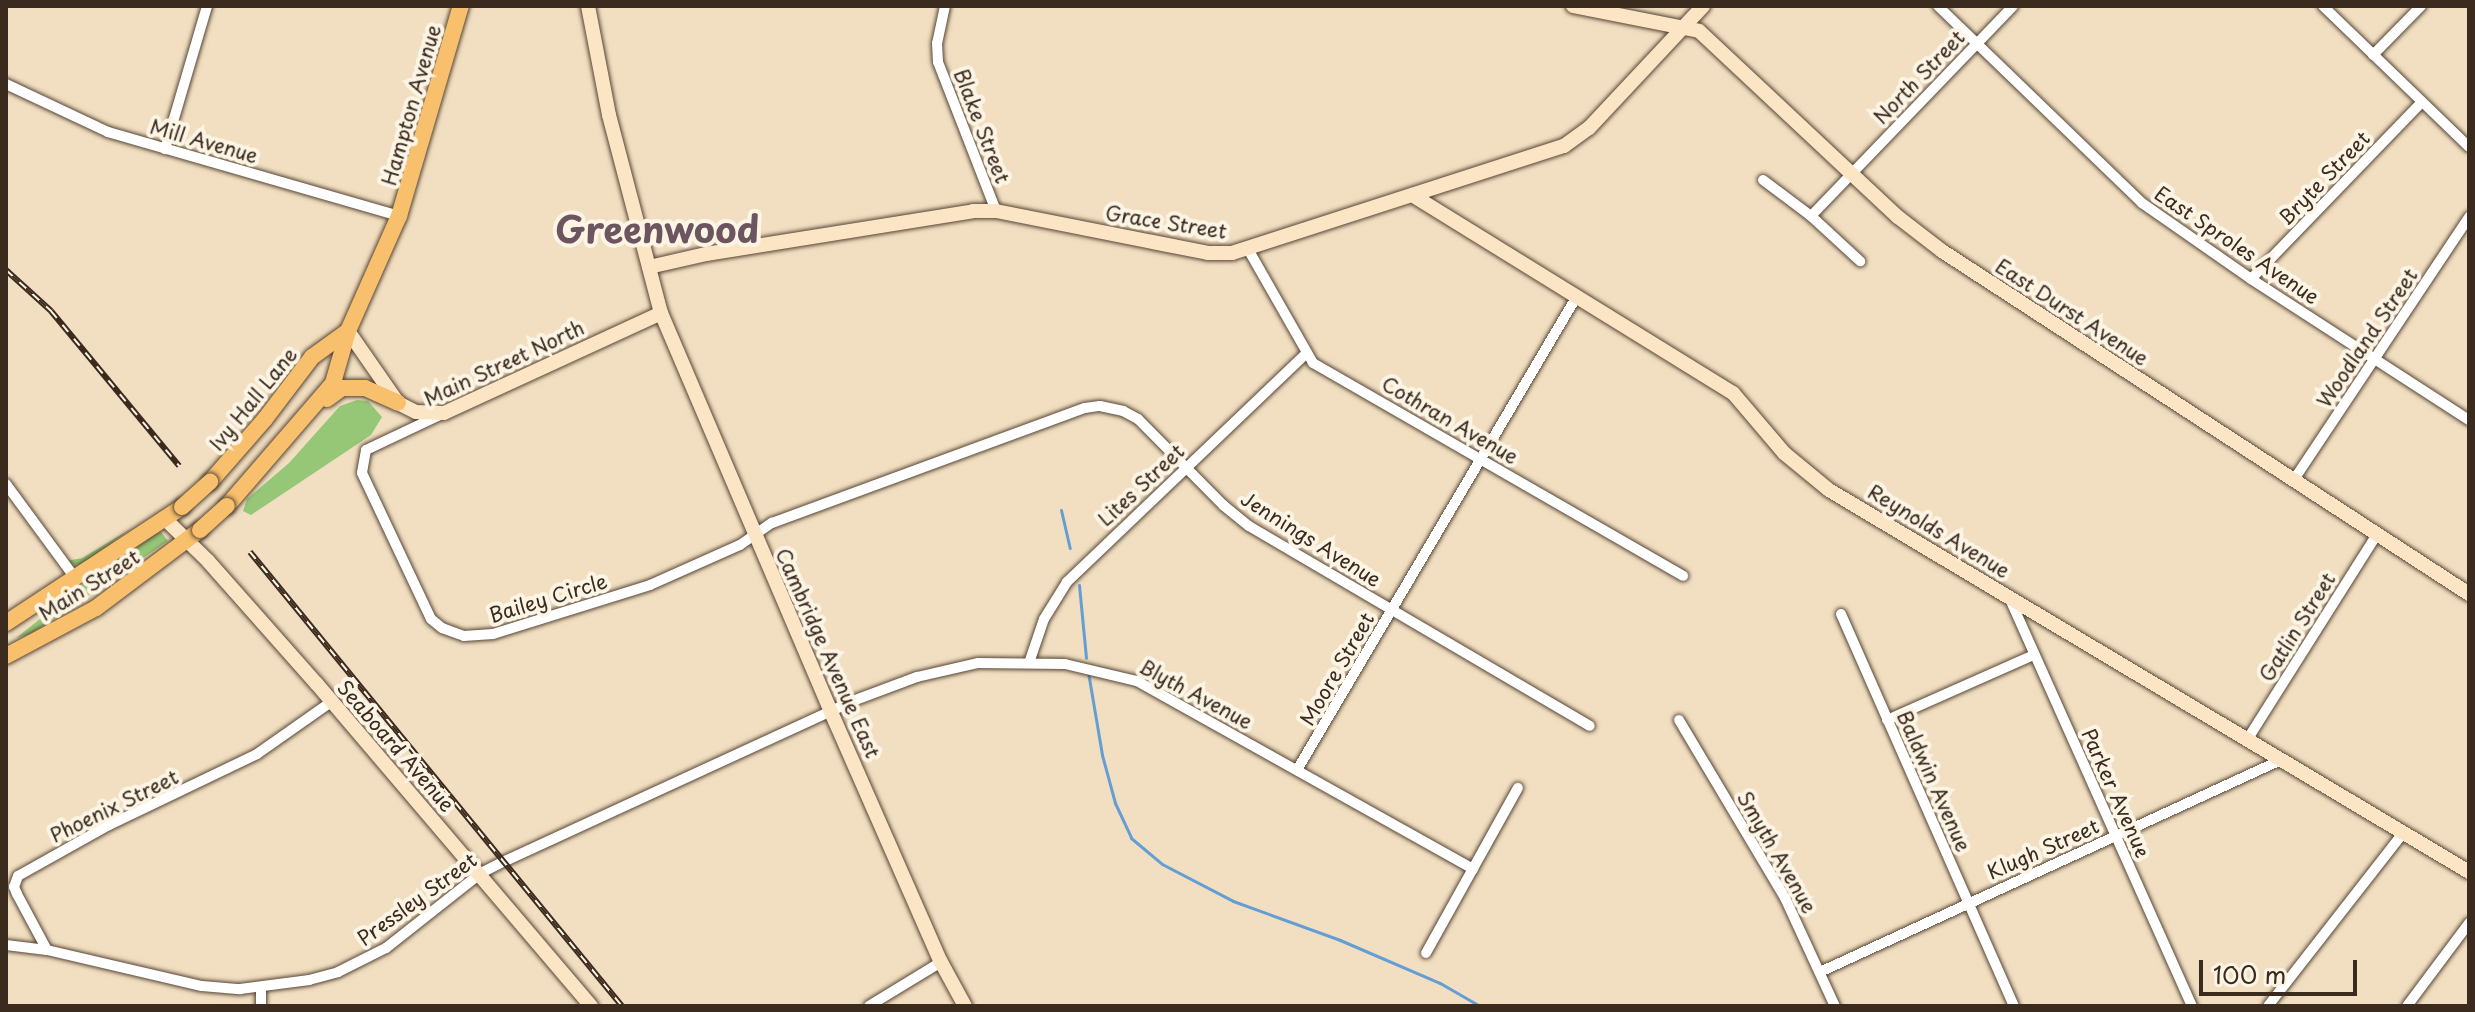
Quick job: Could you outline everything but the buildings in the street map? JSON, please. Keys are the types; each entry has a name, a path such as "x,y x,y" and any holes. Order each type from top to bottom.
{"main road":[{"name":"Hampton Avenue","path":"348,331 399,216 461,6"},
{"name":"Cambridge Avenue East","path":"588,6 609,115 661,313 831,712 941,962 965,1006"},
{"name":"East Durst Avenue","path":"1573,6 1683,27 1710,39 1898,217 1975,273 2295,478 2469,594"},
{"name":"Grace Street","path":"649,267 722,251 973,211 996,211 1208,253 1248,249 1572,142 1703,6"},
{"name":"Reynolds Avenue","path":"1412,195 1733,393 1784,453 1816,481 2469,872"},
{"name":"Main Street North","path":"444,413 661,313"},
{"path":"348,331 398,403"},
{"path":"195,536 227,506 333,383 348,331"},
{"name":"Ivy Hall Lane","path":"164,518 182,507 210,482 265,419 312,357 348,331"},
{"path":"306,413 342,388 365,388 416,412 444,413"},
{"name":"Main Street","path":"6,623 164,518"},
{"name":"Seaboard Avenue","path":"164,518 195,536 331,702 481,873 591,1006"},
{"name":"Main Street","path":"6,656 96,608 195,536"}],"street":[{"path":"165,149 207,6"},
{"name":"Blake Street","path":"945,6 937,43 938,62 996,211"},
{"name":"East Sproles Avenue","path":"1938,6 2125,189 2175,229 2469,420"},
{"name":"North Street","path":"1811,216 2013,6"},
{"path":"2323,6 2469,147"},
{"path":"2373,55 2421,6"},
{"name":"Mill Avenue","path":"6,84 81,122 399,216"},
{"name":"Bryte Street","path":"2251,279 2422,102"},
{"path":"1763,180 1811,216 1860,261"},
{"name":"Woodland Street","path":"2295,478 2469,217"},
{"name":"Cothran Avenue","path":"1248,249 1313,363 1683,576"},
{"name":"Moore Street","path":"1297,770 1577,296"},
{"name":"Lites Street","path":"1029,663 1044,619 1067,582 1306,354"},
{"name":"Jennings Avenue","path":"754,535 772,523 1090,407 1112,407 1133,416 1249,526 1590,726"},
{"name":"Main Street North","path":"366,450 444,413"},
{"name":"Bailey Circle","path":"366,450 362,473 431,619 442,628 464,636 493,634 650,585 740,545 754,535"},
{"path":"6,484 75,578"},
{"name":"Gatlin Street","path":"2247,740 2378,533"},
{"name":"Parker Avenue","path":"2008,595 2192,1006"},
{"name":"Baldwin Avenue","path":"1841,614 2014,1006"},
{"path":"1887,720 2034,655"},
{"name":"Blyth Avenue","path":"831,712 942,669 978,663 1084,666 1137,681 1473,869"},
{"name":"Phoenix Street","path":"47,950 14,887 18,876 109,825 257,754 331,702"},
{"name":"Pressley Street","path":"47,950 202,986 261,988 309,980 365,960 404,935 481,873 831,712"},
{"name":"Smyth Avenue","path":"1679,720 1785,898 1835,1006"},
{"name":"Klugh Street","path":"1820,972 2281,760"},
{"path":"1426,953 1518,788"},
{"path":"2268,1006 2403,833"},
{"path":"2407,1006 2469,923"},
{"path":"6,945 47,950"},
{"path":"869,1006 941,962"},
{"path":"261,988 261,1006"}],"green space":[{"path":"357,400 368,401 382,417 371,435 251,515 243,511 247,499 289,463 340,406"},
{"path":"132,528 88,560 78,565 67,564 66,561 82,558"},
{"path":"161,532 168,541 31,634 16,638 108,565 149,536"}],"waterway":[{"path":"1061,510 1070,548"},
{"path":"1079,585 1086,658"},
{"path":"1088,672 1102,755 1115,803 1131,838 1162,864 1233,901 1340,940 1440,983 1480,1006"}],"railway":[{"path":"6,270 51,311 179,466"},
{"path":"250,552 622,1006"}],"district":[{"name":"Greenwood","path":"657,229"}]}
